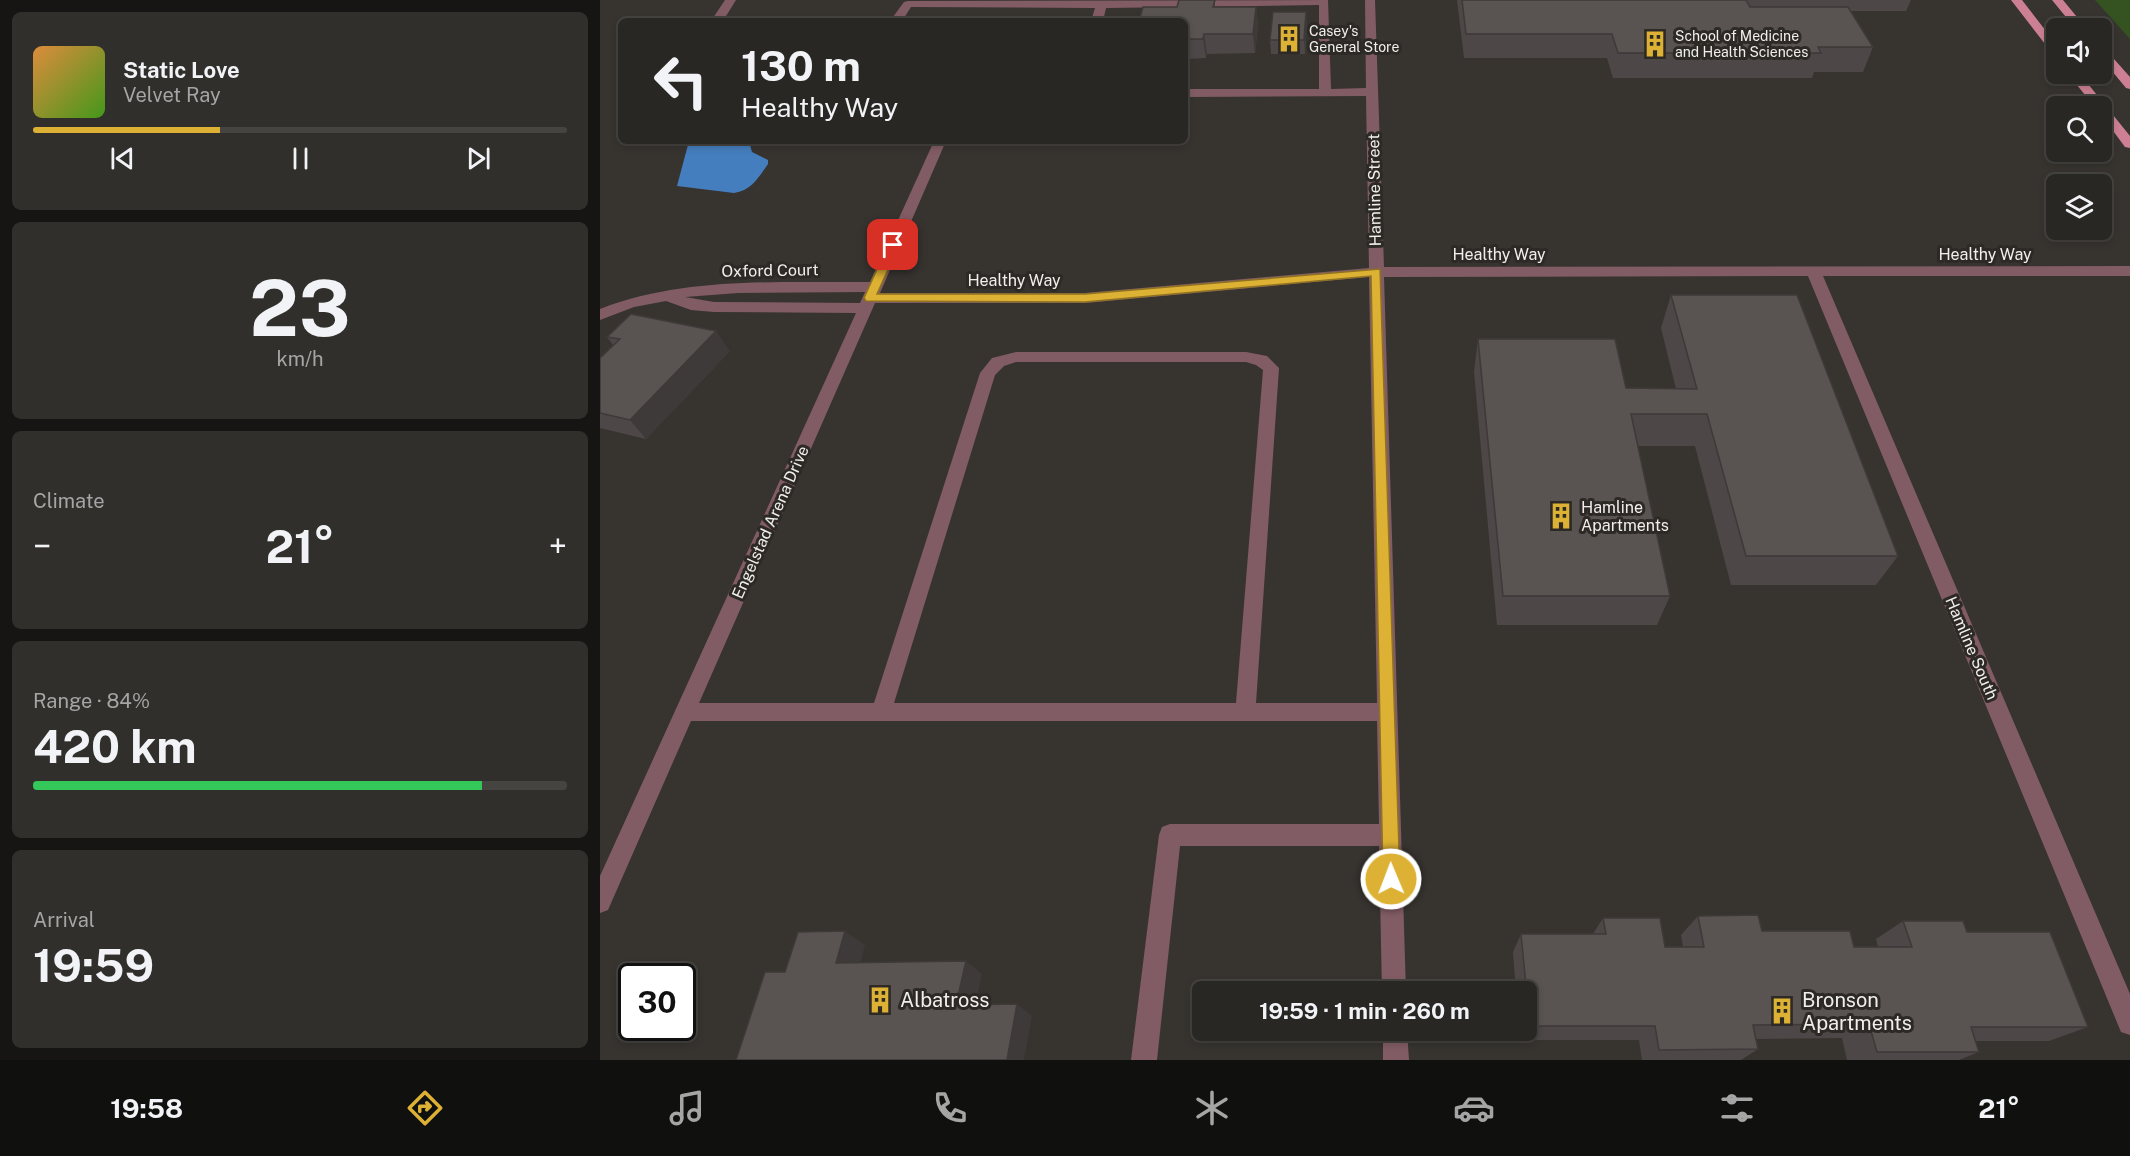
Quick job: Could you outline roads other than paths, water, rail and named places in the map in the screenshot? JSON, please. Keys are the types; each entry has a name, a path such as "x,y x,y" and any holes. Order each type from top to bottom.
{"main road":[{"path":"2016,0 2046,38"},
{"path":"2057,0 2072,18"},
{"path":"2112,64 2130,85"},
{"path":"2082,84 2092,96"},
{"path":"2112,121 2130,144"}],"street":[{"path":"717,18 731,0"},
{"name":"Hamline Street","path":"1370,0 1394,981"},
{"path":"898,18 909,2 1002,6 1324,2 1325,92"},
{"path":"1098,18 1102,5"},
{"path":"1188,93 1372,92"},
{"name":"Engelstad Arena Drive","path":"600,902 939,144"},
{"name":"Healthy Way","path":"870,298 1085,298 1376,272 2130,271"},
{"name":"Hamline South","path":"1814,272 2130,1023"},
{"name":"Oxford Court","path":"600,315 631,303 693,291 738,288 870,298"},
{"path":"668,296 703,306 870,298"},
{"path":"881,712 988,372 998,362 1016,357 1246,357 1261,360 1271,368 1245,712"},
{"path":"685,712 1388,712"},
{"path":"1144,1060 1170,835 1390,835"},
{"path":"1395,1041 1396,1060"}],"water":[{"path":"688,144 750,144 752,152 768,160 768,164 758,179 746,189 734,193 677,186"}],"place":[{"name":"Casey's General Store","path":"1289,39"},
{"name":"School of Medicine and Health Sciences","path":"1655,44"},
{"name":"Hamline Apartments","path":"1561,516"},
{"name":"Albatross","path":"880,1000"},
{"name":"Bronson Apartments","path":"1782,1011"}]}
